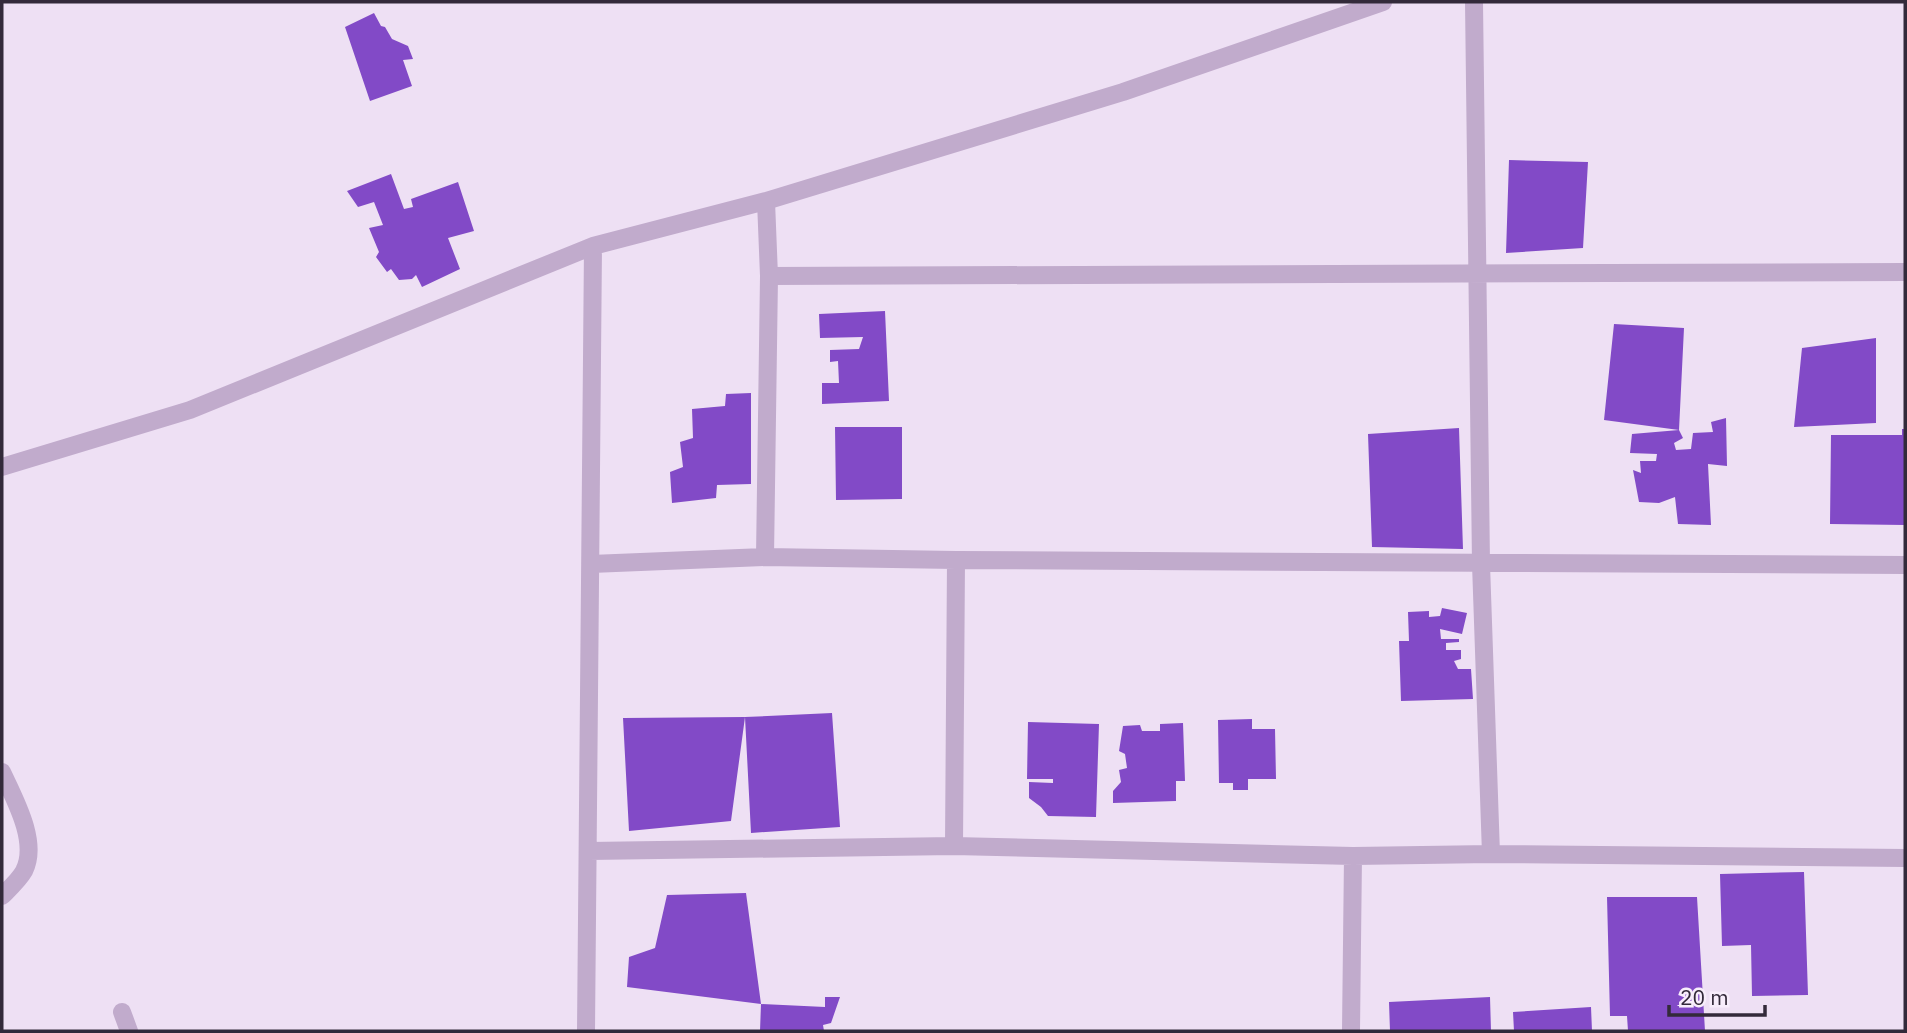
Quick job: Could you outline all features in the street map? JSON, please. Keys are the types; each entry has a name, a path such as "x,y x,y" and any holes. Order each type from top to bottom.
{"street":[{"path":"2,467 190,410 593,246 766,201 1123,92 1383,2"},
{"path":"1474,2 1481,564 1491,854"},
{"path":"765,557 769,276 766,201"},
{"path":"586,1031 593,246"},
{"path":"769,276 1905,272"},
{"path":"591,564 765,557 1905,565"},
{"path":"954,846 956,560"},
{"path":"2,772 22,818 29,853 24,872 2,896"},
{"path":"589,851 954,846 1353,856 1491,854 1905,858"},
{"path":"1351,1031 1353,856"},
{"path":"122,1012 130,1031"}],"building":[{"path":"374,13 392,39 408,46 413,59 403,60 412,86 370,101 345,27"},
{"path":"1509,160 1588,162 1583,248 1506,253"},
{"path":"391,174 404,209 413,207 411,199 458,182 474,231 448,238 460,269 422,287 416,275 412,279 399,280 391,269 387,272 376,257 379,252 369,228 383,225 374,202 358,207 347,191"},
{"path":"885,311 889,401 822,404 822,383 839,383 838,361 830,362 830,350 859,349 863,337 820,338 819,314"},
{"path":"1614,324 1684,328 1679,430 1604,420"},
{"path":"1876,338 1876,423 1794,427 1802,348"},
{"path":"751,393 751,484 717,485 716,498 672,503 670,472 683,467 680,442 693,438 692,409 725,406 726,394"},
{"path":"1726,418 1727,466 1708,464 1711,525 1678,524 1675,497 1659,503 1639,502 1633,470 1641,473 1640,461 1656,461 1657,454 1630,453 1632,434 1679,430 1683,438 1674,443 1676,450 1691,449 1693,433 1713,432 1711,422"},
{"path":"835,427 902,427 902,499 836,500"},
{"path":"1459,428 1463,549 1372,547 1368,434"},
{"path":"1902,429 1905,429 1905,525 1830,524 1831,435 1902,435"},
{"path":"1442,608 1467,613 1462,634 1440,629 1441,639 1459,639 1459,642 1446,643 1446,650 1461,650 1461,659 1454,661 1458,669 1471,669 1473,699 1401,701 1399,641 1409,641 1408,612 1429,611 1429,617 1440,616"},
{"path":"832,713 840,827 751,833 745,717"},
{"path":"745,717 731,821 629,831 623,718"},
{"path":"1252,719 1252,729 1275,729 1276,779 1248,779 1248,790 1233,790 1233,783 1219,783 1218,720"},
{"path":"1028,722 1099,724 1096,817 1048,816 1029,798 1029,782 1053,783 1053,779 1027,779"},
{"path":"1183,723 1185,781 1176,781 1176,801 1113,803 1113,791 1121,782 1119,770 1127,768 1125,754 1119,751 1123,726 1140,725 1142,731 1160,731 1160,724"},
{"path":"1804,872 1808,995 1752,996 1751,945 1722,946 1720,874"},
{"path":"746,893 761,1004 627,987 629,957 655,948 667,895"},
{"path":"1607,897 1697,897 1705,1031 1628,1031 1627,1016 1610,1016"},
{"path":"825,997 840,997 831,1023 823,1025 824,1031 760,1031 761,1004 825,1007"},
{"path":"1490,997 1491,1031 1390,1031 1389,1002"},
{"path":"1591,1007 1592,1031 1514,1031 1513,1012"}]}
